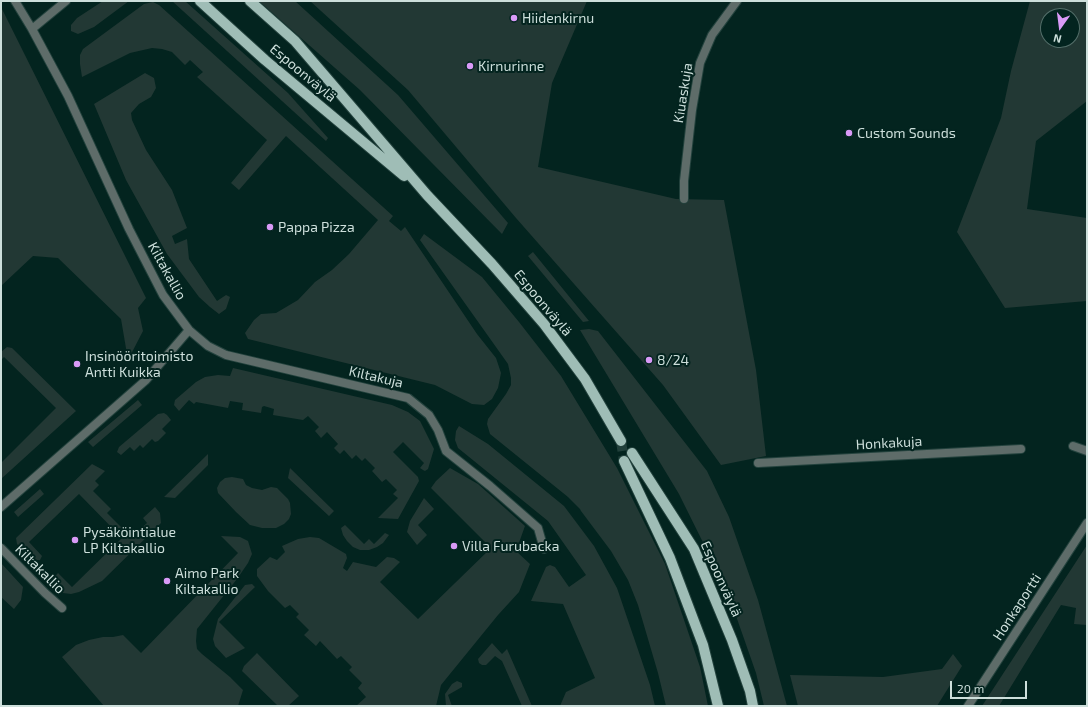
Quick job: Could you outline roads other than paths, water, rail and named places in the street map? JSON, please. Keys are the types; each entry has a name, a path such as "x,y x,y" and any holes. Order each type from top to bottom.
{"main road":[{"name":"Espoonväylä","path":"200,1 265,60 427,195"},
{"name":"Espoonväylä","path":"250,1 295,41 427,195 492,264 544,324 585,380 621,440"},
{"name":"Espoonväylä","path":"632,452 694,549 732,640 750,691 753,706"},
{"path":"624,461 670,558 703,646 718,706"}],"street":[{"name":"Kiltakallio","path":"15,1 68,96 129,229 163,296 189,330"},
{"path":"32,30 66,1"},
{"name":"Kiuaskuja","path":"684,199 684,181 692,110 700,63 712,35 737,1"},
{"path":"1,507 146,380 189,330"},
{"name":"Kiltakuja","path":"189,330 208,346 226,355 408,398 429,415 438,430 446,451 490,486 538,528 544,549"},
{"path":"1073,446 1087,451"},
{"name":"Honkakuja","path":"758,463 1021,449"},
{"name":"Honkaportti","path":"968,706 1087,522"},
{"name":"Kiltakallio","path":"1,548 45,593 62,608"}],"tunnel":[{"path":"621,441 624,461"}],"place":[{"name":"Hiidenkirnu","path":"514,18"},
{"name":"Kirnurinne","path":"470,66"},
{"name":"Custom Sounds","path":"849,133"},
{"name":"Pappa Pizza","path":"270,227"},
{"name":"8/24","path":"649,360"},
{"name":"Insinööritoimisto Antti Kuikka","path":"77,364"},
{"name":"Pysäköintialue LP Kiltakallio","path":"75,540"},
{"name":"Villa Furubacka","path":"454,546"},
{"name":"Aimo Park Kiltakallio","path":"167,581"}]}
